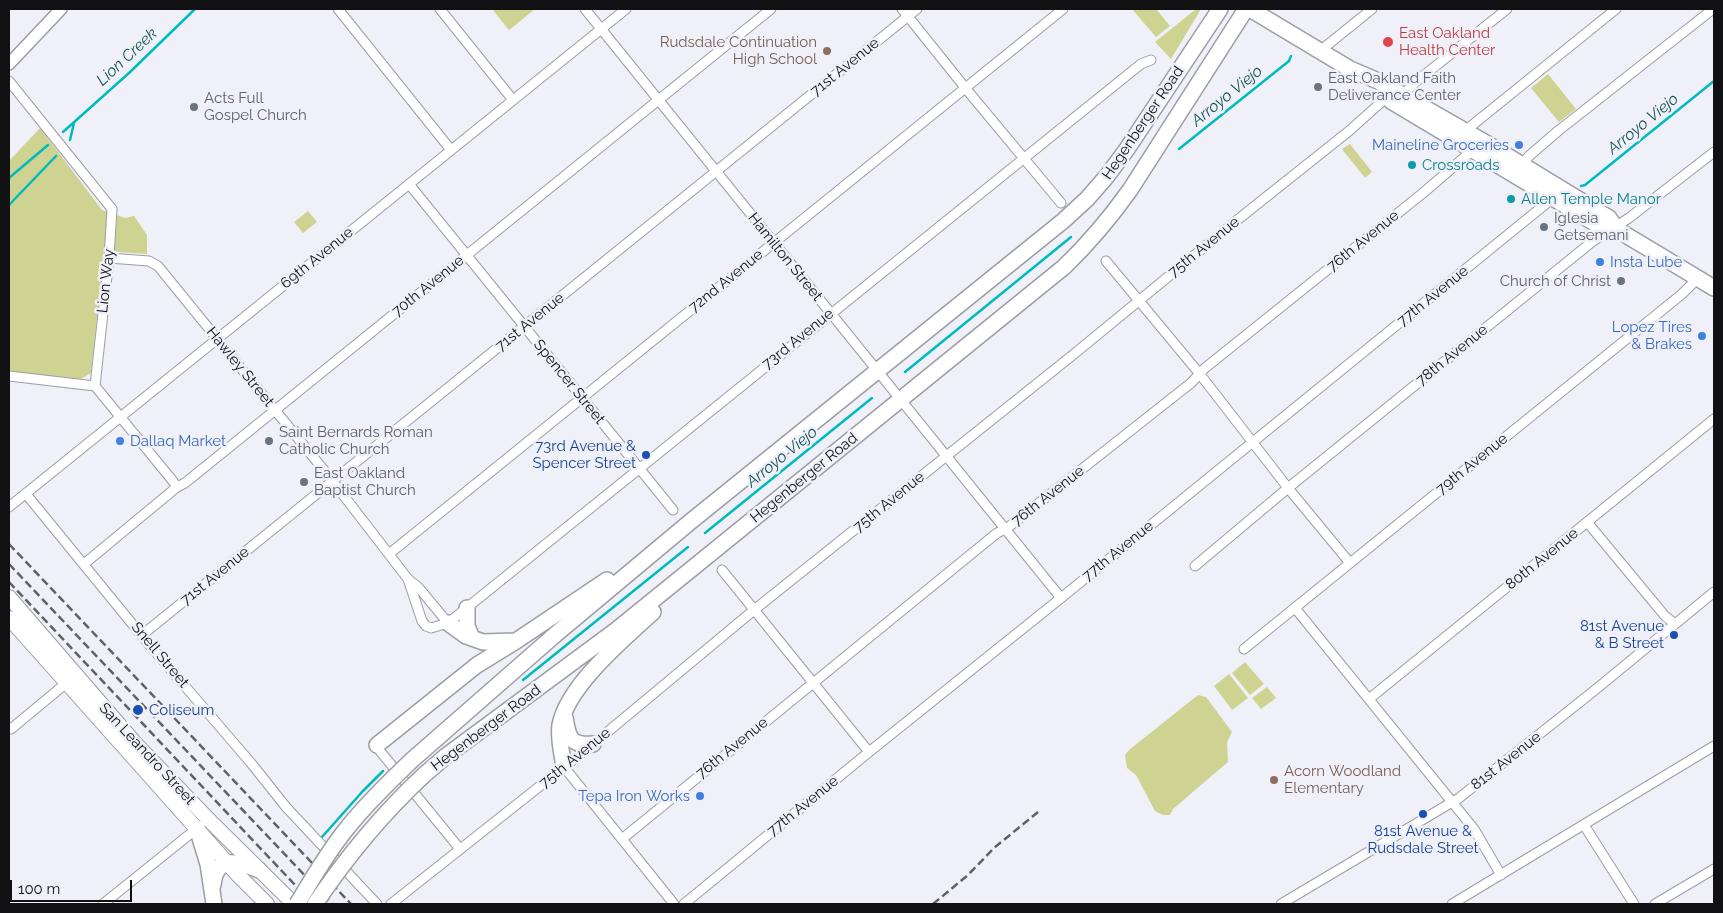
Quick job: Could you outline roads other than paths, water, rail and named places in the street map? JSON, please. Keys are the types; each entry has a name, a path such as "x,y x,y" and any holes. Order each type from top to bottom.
{"main road":[{"name":"Hegenberger Road","path":"295,904 329,851 348,827 412,760 556,634 686,525 1063,221 1087,199 1128,150 1220,9"},
{"name":"Hegenberger Road","path":"315,904 361,841 386,811 424,775 453,751 608,636 1064,267 1087,245 1130,190 1248,9"},
{"path":"1248,9 1350,69 1365,74 1394,97 1472,150 1598,226 1615,227"},
{"path":"1394,97 1464,131 1522,164 1609,218 1615,227 1714,288"},
{"path":"377,745 477,665 516,641 686,525"},
{"path":"564,767 560,726 564,711 572,696 587,677 709,554"},
{"name":"San Leandro Street","path":"9,597 71,679"},
{"path":"467,608 467,626 472,638"},
{"name":"San Leandro Street","path":"9,618 71,679 202,824 259,870 295,904"},
{"path":"448,623 466,636 483,642 516,641"},
{"path":"564,711 568,734 579,743 593,744"},
{"path":"202,824 213,899"},
{"name":"San Leandro Street","path":"202,824 227,863 267,904"},
{"path":"213,899 216,872 219,867 232,862 259,870"}],"street":[{"path":"9,64 61,9"},
{"path":"338,9 451,150"},
{"path":"440,9 513,100"},
{"name":"Hamilton Street","path":"585,9 1061,598"},
{"name":"69th Avenue","path":"9,507 626,9"},
{"name":"70th Avenue","path":"84,564 177,487 772,9"},
{"name":"71st Avenue","path":"142,635 716,171 905,12 917,9"},
{"name":"72nd Avenue","path":"389,554 1062,9"},
{"path":"1320,51 1372,9"},
{"name":"75th Avenue","path":"391,904 593,744 754,610 1349,131 1413,84 1507,9"},
{"path":"1464,131 1616,9"},
{"path":"1522,164 1558,131 1713,9"},
{"path":"905,12 965,88 1061,203"},
{"name":"73rd Avenue","path":"448,623 1141,64 1151,60"},
{"name":"Lion Way","path":"9,81 112,209 109,258 95,386"},
{"name":"76th Avenue","path":"622,839 997,533 1006,530 1192,381 1199,373 1423,193 1472,150"},
{"name":"78th Avenue","path":"1195,566 1592,241 1629,218 1714,152"},
{"name":"Spencer Street","path":"409,184 673,510"},
{"name":"77th Avenue","path":"684,904 1553,198"},
{"name":"Hawley Street","path":"109,258 149,261 158,266 275,410 408,579 419,588 448,623 431,628 426,626 422,621 408,579"},
{"path":"1106,261 1199,373 1288,488 1350,563"},
{"name":"79th Avenue","path":"1244,649 1682,294 1698,278"},
{"path":"9,376 95,386 177,487"},
{"name":"80th Avenue","path":"1369,699 1714,419"},
{"name":"Snell Street","path":"26,494 142,635 252,763 300,823 377,904"},
{"path":"1587,522 1665,616 1675,624"},
{"path":"722,570 869,752"},
{"name":"81st Avenue","path":"1281,904 1452,803 1595,690 1714,592"},
{"path":"1295,608 1474,829 1501,874"},
{"path":"11,729 71,679"},
{"path":"377,745 460,850"},
{"path":"1452,904 1714,746"},
{"path":"564,767 674,904"},
{"path":"103,904 202,824"},
{"path":"1584,825 1634,904"},
{"path":"1655,904 1714,869"},
{"path":"364,890 367,904"}],"waterway":[{"name":"Lion Creek","path":"63,132 129,73 195,9"},
{"name":"Arroyo Viejo","path":"1179,149 1289,61 1291,56"},
{"name":"Arroyo Viejo","path":"1581,186 1585,185 1714,81"},
{"name":"Lion Creek","path":"70,140 74,123"},
{"name":"Lion Creek","path":"9,178 48,145"},
{"name":"Lion Creek","path":"9,205 56,156"},
{"name":"Arroyo Viejo","path":"905,372 1071,237"},
{"name":"Arroyo Viejo","path":"705,533 872,398"},
{"name":"Arroyo Viejo","path":"523,680 688,547"},
{"name":"Arroyo Viejo","path":"322,837 383,771"}],"railway":[{"path":"9,544 351,904"},
{"path":"9,564 332,904"},
{"path":"9,582 313,904"},
{"path":"933,904 968,875 994,848 1038,812"}],"place":[{"name":"East Oakland Health Center","path":"1388,42"},
{"name":"Rudsdale Continuation High School","path":"827,51"},
{"name":"East Oakland Faith Deliverance Center","path":"1318,87"},
{"name":"Acts Full Gospel Church","path":"194,107"},
{"name":"Maineline Groceries","path":"1519,145"},
{"name":"Crossroads","path":"1412,165"},
{"name":"Allen Temple Manor","path":"1511,199"},
{"name":"Iglesia Getsemani","path":"1544,227"},
{"name":"Insta Lube","path":"1600,262"},
{"name":"Church of Christ","path":"1621,281"},
{"name":"Lopez Tires & Brakes","path":"1702,336"},
{"name":"Dallaq Market","path":"120,441"},
{"name":"Saint Bernards Roman Catholic Church","path":"269,441"},
{"name":"73rd Avenue & Spencer Street","path":"646,455"},
{"name":"East Oakland Baptist Church","path":"304,482"},
{"name":"81st Avenue & B Street","path":"1674,635"},
{"name":"Coliseum","path":"138,710"},
{"name":"Acorn Woodland Elementary","path":"1274,780"},
{"name":"Tepa Iron Works","path":"700,796"},
{"name":"81st Avenue & Rudsdale Street","path":"1423,814"}]}
